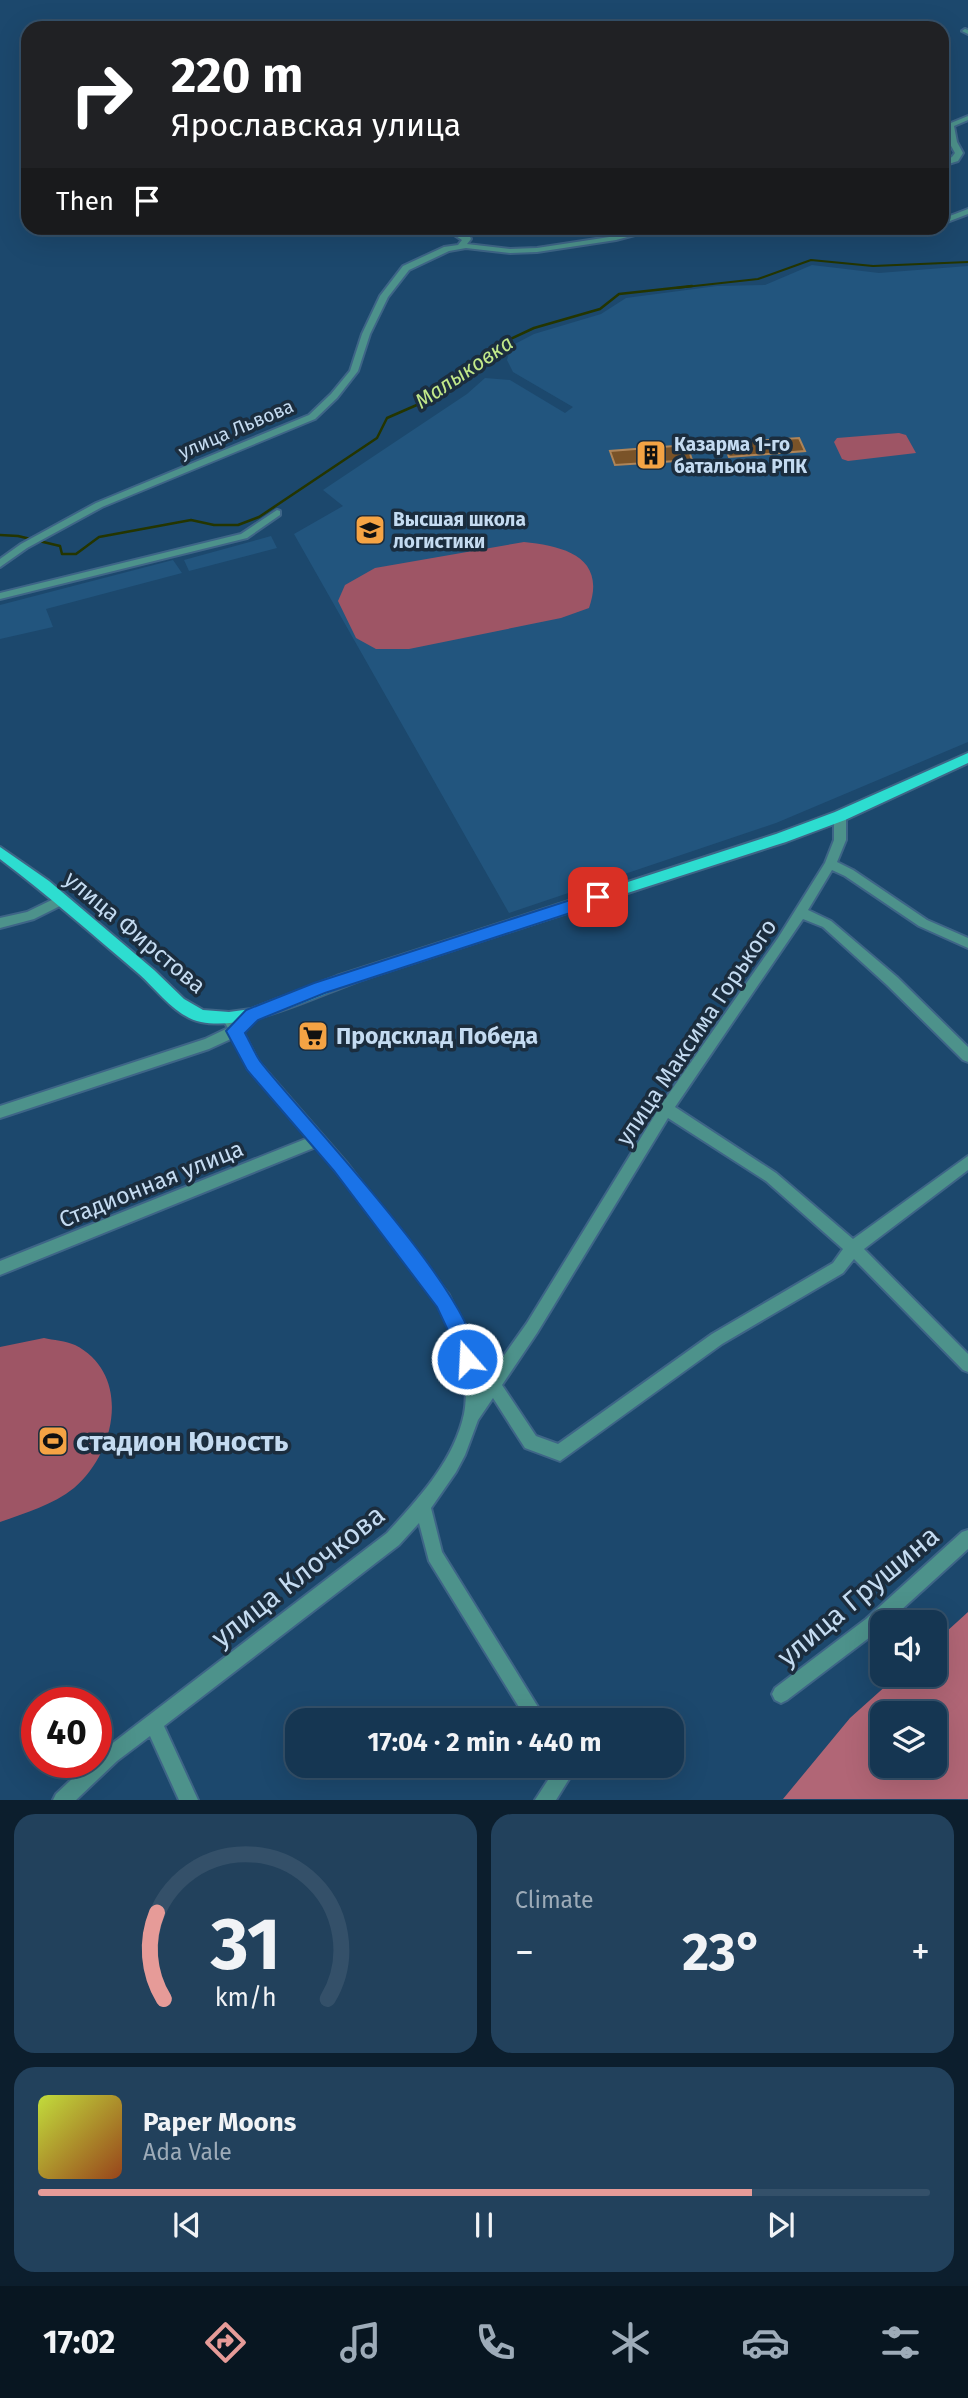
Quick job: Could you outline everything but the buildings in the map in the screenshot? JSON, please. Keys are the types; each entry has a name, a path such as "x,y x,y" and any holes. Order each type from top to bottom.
{"main road":[{"path":"840,816 968,758"},
{"name":"улица Фирстова","path":"0,852 62,900 179,1003 201,1016 232,1025 337,982 781,838 840,816"}],"street":[{"path":"949,161 959,153 953,142 950,125 968,118"},
{"path":"949,219 968,211"},
{"path":"460,235 467,239 460,247"},
{"name":"улица Львова","path":"0,564 44,534 99,505 312,416 334,396 354,371 366,334 384,296 406,268 447,249 460,247 537,250 625,235"},
{"path":"0,596 244,536 277,513"},
{"name":"улица Максима Горького","path":"471,1416 532,1328 667,1109 830,864 840,840 840,816"},
{"path":"830,864 923,923 968,943"},
{"path":"0,923 30,916 62,900"},
{"path":"800,912 827,924 891,981 968,1056"},
{"path":"0,1112 197,1048 232,1025 253,1065 319,1140 443,1300 463,1339 531,1442 560,1454 717,1339 838,1268 853,1248 968,1162"},
{"path":"667,1109 771,1177 853,1248 968,1365"},
{"name":"Стадионная улица","path":"0,1268 319,1140"},
{"name":"улица Клочкова","path":"62,1800 111,1755 393,1539 423,1508 452,1462 471,1416 472,1380 463,1339"},
{"path":"423,1508 435,1555 530,1708"},
{"name":"улица Грушина","path":"781,1693 872,1625 968,1538"},
{"path":"153,1723 189,1800"},
{"path":"544,1800 560,1778"}],"shaded area":[{"path":"812,265 879,273 968,266 968,742 776,823 509,913 294,534 343,506 323,490 467,394 485,378 510,380 565,413 573,407 513,372 507,360 511,346 534,334 601,314 626,298 717,286 765,285"},
{"path":"899,433 906,435 916,453 848,461 842,459 834,442 837,438"},
{"path":"271,536 277,548 189,571 184,560"},
{"path":"524,542 567,551 587,566 592,577 593,591 589,608 561,618 409,649 376,649 356,638 338,601 345,585 375,568"},
{"path":"173,560 182,573 46,609 53,627 0,639 0,605"},
{"name":"стадион Юность","path":"44,1338 75,1345 93,1358 105,1375 111,1394 112,1414 108,1435 100,1455 74,1488 48,1504 0,1522 0,1347"},
{"path":"968,1612 968,1799 783,1799 850,1718 885,1687 947,1687 947,1631"}],"waterway":[{"name":"Малыковка","path":"676,288 758,279 811,260 873,266 968,262"},
{"name":"Малыковка","path":"0,535 18,536 60,546 62,554 76,554 99,537 191,520 214,525 238,525 259,517 377,438 387,418 419,404 487,358 506,341 534,328 600,309 619,294 692,286"}],"place":[{"name":"Казарма 1-го батальона РПК","path":"651,455"},
{"name":"Высшая школа логистики","path":"370,530"},
{"name":"Продсклад Победа","path":"313,1036"},
{"name":"стадион Юность","path":"53,1441"}],"route":[{"path":"467,1359 463,1339 443,1300 341,1166 253,1065 235,1031 252,1015 320,988 598,897"}]}
